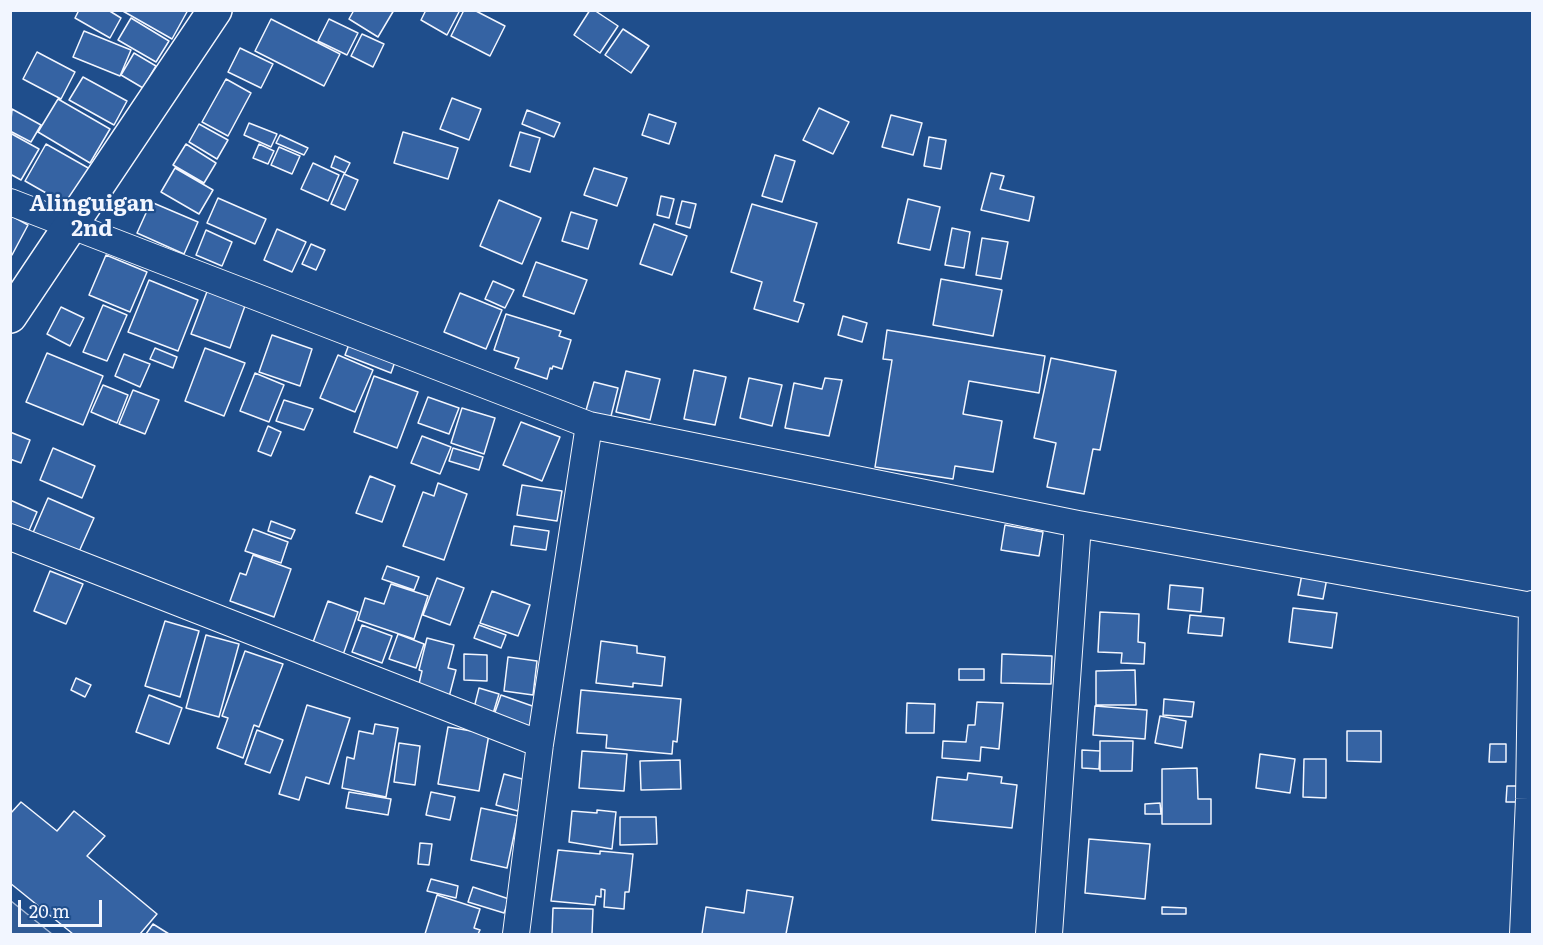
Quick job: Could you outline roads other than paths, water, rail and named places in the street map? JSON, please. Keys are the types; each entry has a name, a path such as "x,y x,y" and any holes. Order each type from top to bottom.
{"highway":[{"path":"10,316 215,10"}],"street":[{"path":"10,202 589,425 1078,524 1532,605 1531,800 1523,934"},
{"path":"516,934 540,744 589,425"},
{"path":"1049,934 1078,524"},
{"path":"10,537 540,744"}],"district":[{"name":"Alinguigan 2nd","path":"92,218"}]}
